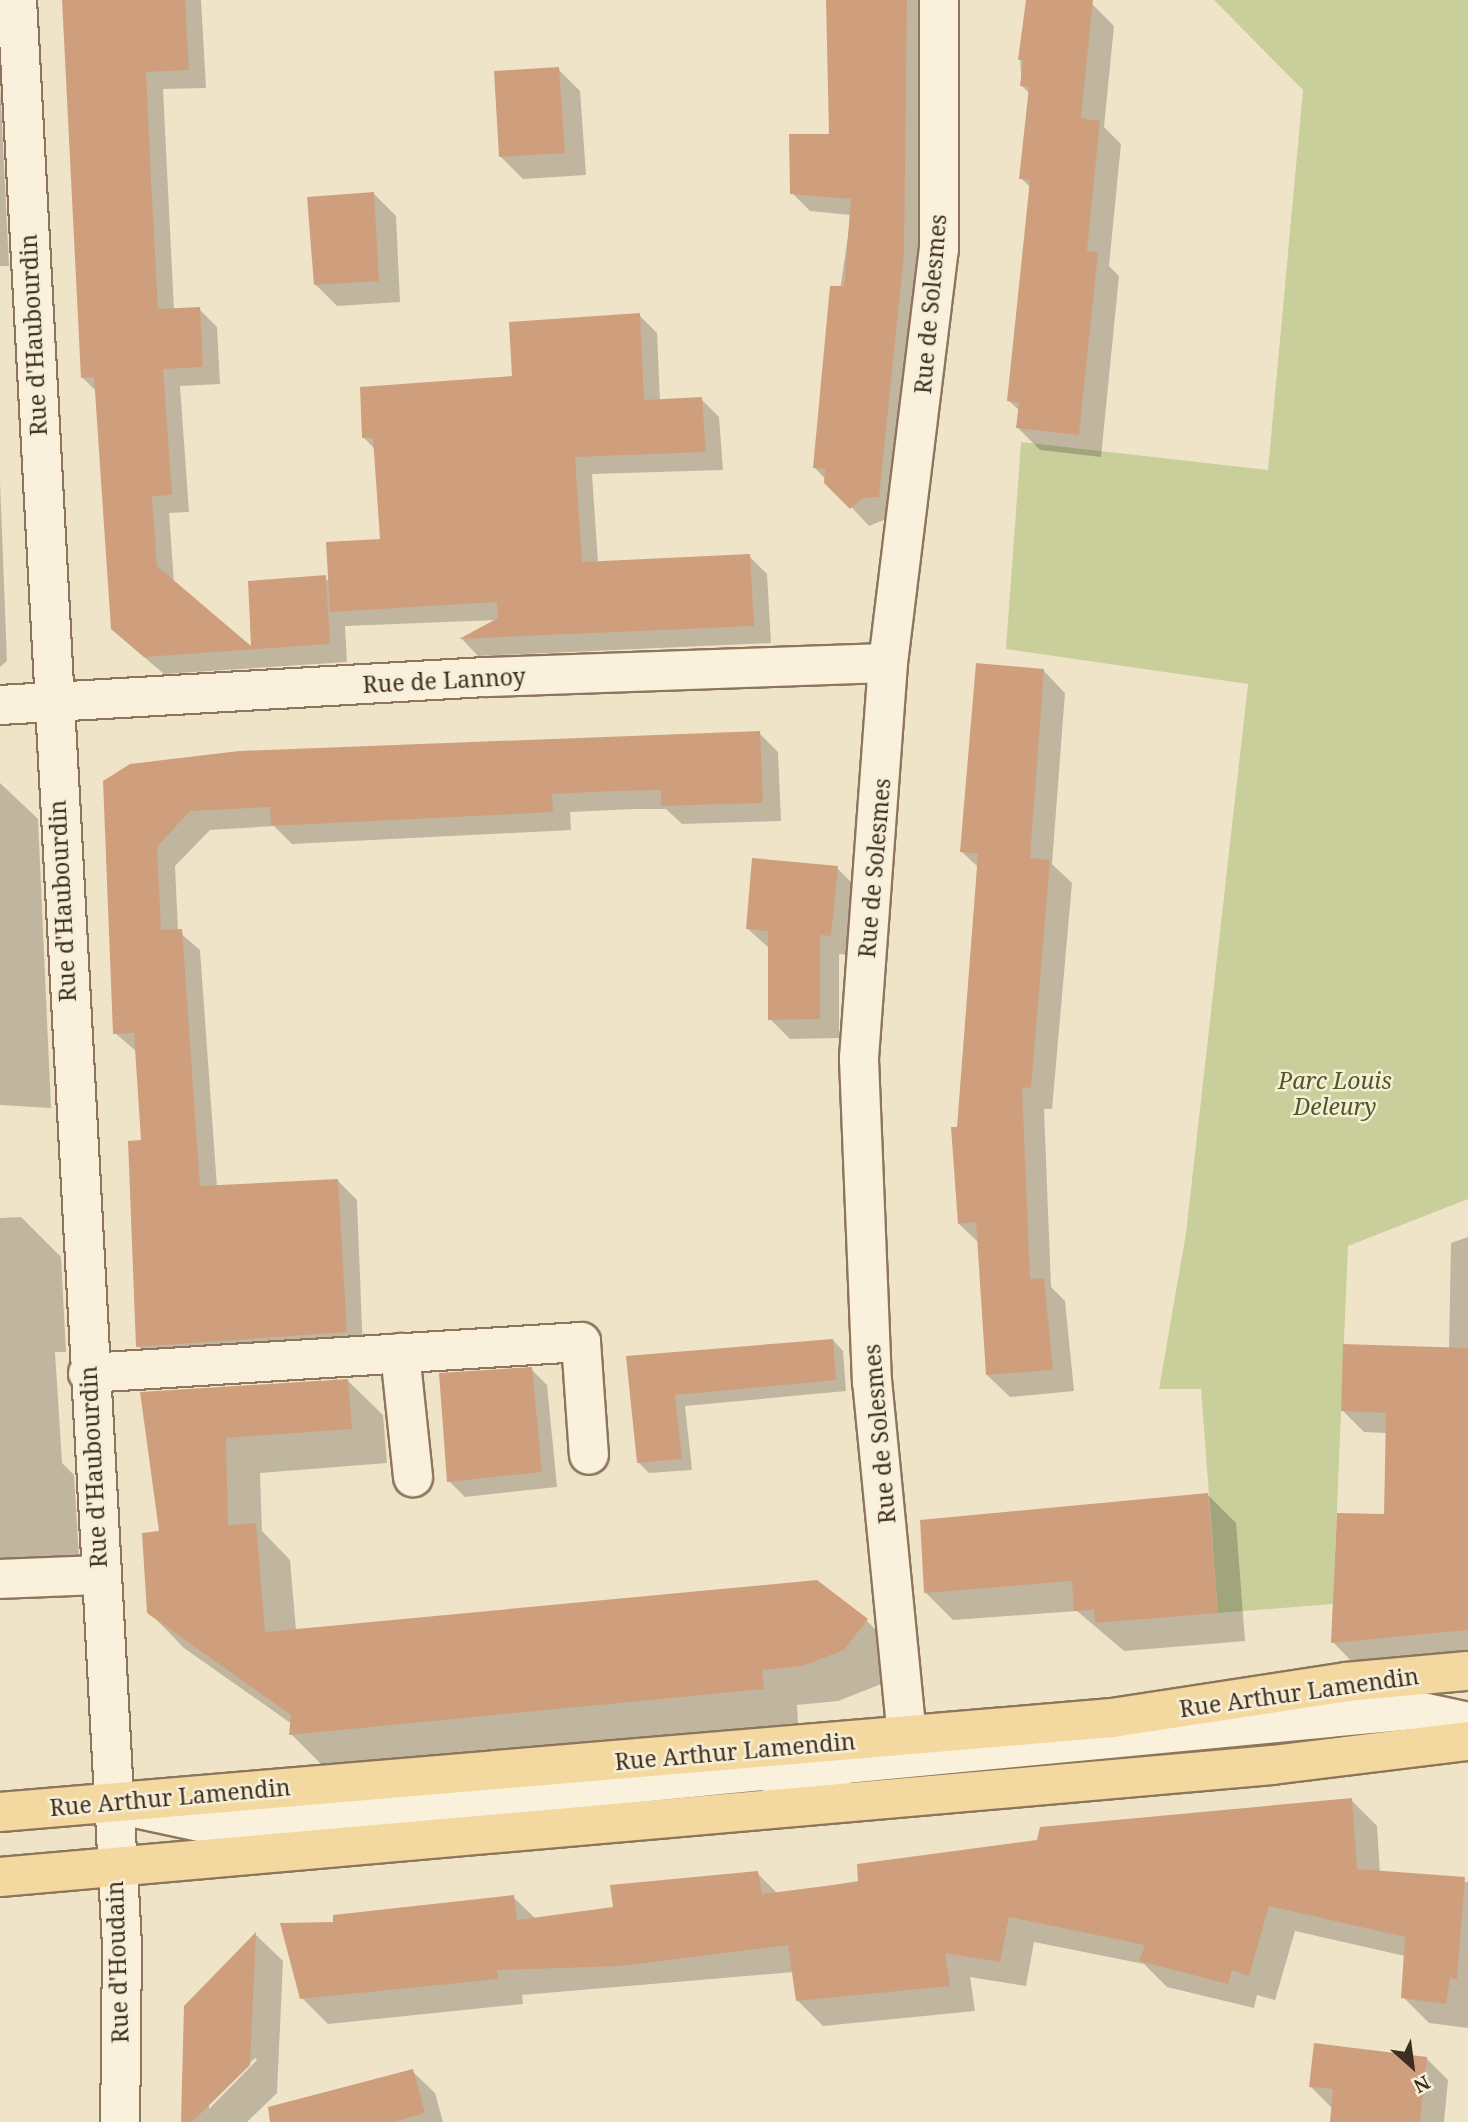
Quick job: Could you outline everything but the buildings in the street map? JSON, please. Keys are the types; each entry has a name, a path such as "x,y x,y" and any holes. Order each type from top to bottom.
{"main road":[{"name":"Rue Arthur Lamendin","path":"0,1812 1112,1718 1346,1682 1468,1671"},
{"path":"0,1877 775,1805 1272,1765 1468,1741"}],"street":[{"name":"Rue d'Haubourdin","path":"17,0 111,1802"},
{"name":"Rue de Solesmes","path":"907,1737 872,1382 859,1058 888,663 939,250 939,0"},
{"name":"Rue de Lannoy","path":"0,705 487,677 888,663"},
{"path":"88,1373 581,1342 589,1455"},
{"path":"400,1353 413,1477"},
{"path":"0,1579 99,1575"},
{"path":"775,1805 845,1764 1413,1710 1468,1722"},
{"name":"Rue d'Houdain","path":"111,1802 113,1865 122,1943 120,2122"}],"green space":[{"name":"Parc Louis Deleury","path":"1214,0 1468,0 1468,1199 1348,1246 1333,1604 1218,1613 1201,1389 1159,1389 1186,1233 1248,684 1006,649 1021,442 1268,470 1303,90"}]}
